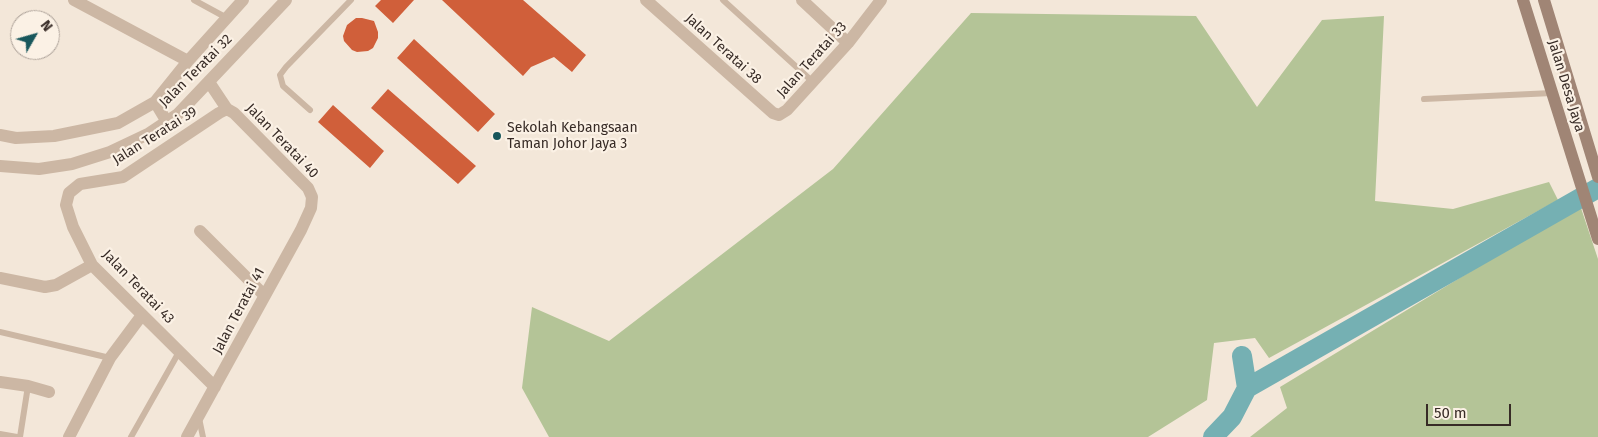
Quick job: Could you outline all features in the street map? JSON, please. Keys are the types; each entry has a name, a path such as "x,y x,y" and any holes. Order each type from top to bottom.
{"main road":[{"name":"Jalan Desa Jaya","path":"1523,0 1597,237"},
{"name":"Jalan Desa Jaya","path":"1544,0 1598,177"}],"street":[{"path":"74,0 188,61"},
{"path":"0,134 16,138 54,136 118,123 155,102 188,61 243,0"},
{"name":"Jalan Teratai 32","path":"0,166 39,169 72,164 110,152 148,134 178,114 286,0"},
{"path":"802,0 848,43"},
{"name":"Jalan Teratai 38","path":"648,1 773,113 783,114"},
{"name":"Jalan Teratai 33","path":"783,114 848,43 878,2"},
{"name":"Jalan Teratai 40","path":"209,82 227,109 234,113 308,188 312,197"},
{"path":"155,102 167,122"},
{"name":"Jalan Teratai 39","path":"69,193 80,184 123,177 227,109"},
{"name":"Jalan Teratai 43","path":"69,193 66,205 73,227 92,265 215,387"},
{"name":"Jalan Teratai 41","path":"188,437 301,230 311,208 312,197"},
{"path":"200,231 264,295"},
{"path":"0,278 45,287 56,285 92,265"},
{"path":"69,437 110,358 142,315"},
{"path":"0,382 28,386 49,392"}],"lane":[{"path":"194,0 227,18"},
{"path":"310,110 284,86 280,75 350,0"},
{"path":"723,0 813,82"},
{"path":"1424,100 1552,93"},
{"path":"0,332 110,358"},
{"path":"131,437 180,352"},
{"path":"0,434 18,437 28,386"},
{"path":"199,416 203,437"}],"green space":[{"path":"971,13 1196,16 1257,107 1322,20 1384,16 1375,201 1453,209 1549,182 1558,200 1269,358 1255,338 1214,343 1207,400 1148,437 549,437 522,388 532,307 609,341 833,169"},
{"path":"1580,205 1598,259 1598,437 1250,437 1287,408 1280,387"}],"building":[{"path":"381,0 414,0 393,23 375,6"},
{"path":"442,0 523,0 586,55 572,72 554,57 531,67 523,76"},
{"path":"356,18 374,21 378,32 378,38 373,48 368,51 357,52 352,50 344,41 343,36 347,25"},
{"path":"414,39 495,114 478,132 397,58"},
{"path":"388,89 476,166 458,184 371,108"},
{"path":"333,105 384,151 370,168 318,122"}],"waterway":[{"path":"1247,388 1598,188"},
{"path":"1213,437 1232,417 1247,388 1242,356"}],"place":[{"name":"Sekolah Kebangsaan Taman Johor Jaya 3","path":"497,136"}]}
